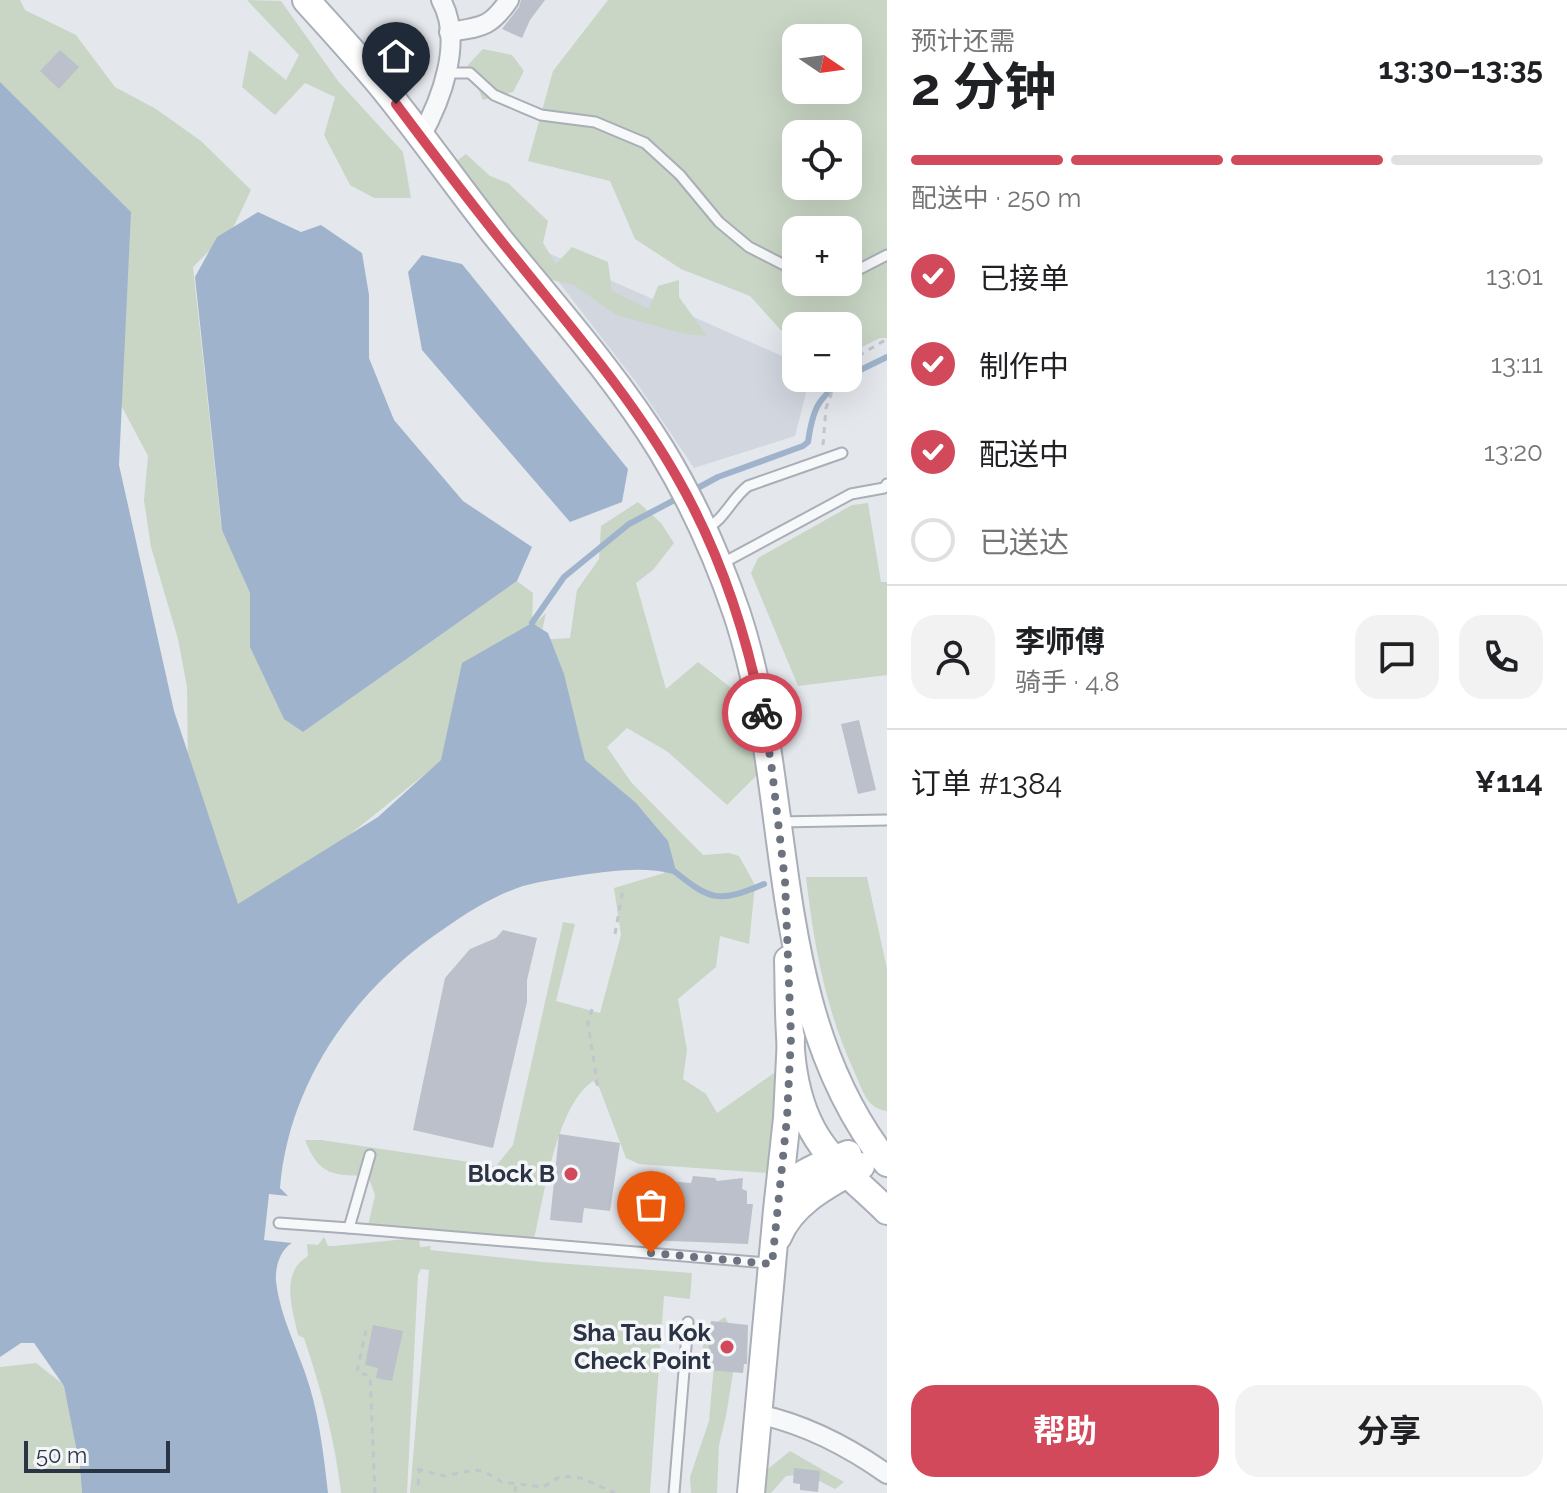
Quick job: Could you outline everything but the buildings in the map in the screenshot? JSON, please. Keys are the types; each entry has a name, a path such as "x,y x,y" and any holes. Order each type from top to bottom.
{"main road":[{"path":"306,0 379,83 623,394 680,482 737,615 753,673 771,762 785,881 791,1037 787,1118 751,1493"},
{"path":"777,1210 782,1192 789,1184 883,1151 835,1074 810,1003 785,881"},
{"path":"791,1037 800,1103 823,1147 887,1211"},
{"path":"800,1103 819,1103 829,1097 835,1074"},
{"path":"772,1256 785,1220 842,1166"}],"street":[{"path":"420,138 431,120 450,52 445,8 441,0"},
{"path":"449,32 485,26 497,18 509,0"},
{"path":"758,1414 809,1430 853,1452 887,1474"}],"lane":[{"path":"446,73 470,73 494,95 541,115 595,122 645,143 680,175 719,222 749,247 782,264"},
{"path":"862,268 887,255"},
{"path":"699,522 717,524 738,494 748,486 842,453"},
{"path":"718,565 851,494 886,490"},
{"path":"778,822 887,820"},
{"path":"349,1228 370,1155"},
{"path":"279,1223 772,1256"},
{"path":"674,1493 688,1322"}],"path":[{"path":"862,354 887,339"},
{"path":"817,460 823,449 826,408 831,392"},
{"path":"615,934 623,889"},
{"path":"592,1009 588,1023 598,1089"},
{"path":"366,1330 357,1372 370,1376 375,1493"},
{"path":"418,1485 419,1470 444,1476 474,1470 483,1471 496,1480 543,1487 561,1476 581,1478 615,1493"},
{"path":"515,1492 516,1484"}],"shaded area":[{"path":"530,245 782,356 782,392 806,392 795,436 694,468 636,382"}],"green space":[{"path":"0,0 20,0 25,10 76,35 115,87 156,109 201,141 251,190 234,226 193,267 221,524 250,593 250,638 303,732 517,581 533,593 532,623 515,643 546,613 540,640 570,638 577,590 599,559 601,526 638,502 661,523 674,543 653,570 636,583 666,689 698,662 748,701 757,775 727,805 668,752 627,728 607,747 631,782 703,855 729,853 739,856 755,885 749,944 720,936 716,967 678,999 687,1050 683,1079 706,1094 717,1113 777,1071 768,1173 639,1164 626,1158 599,1087 593,1081 580,1093 561,1131 547,1177 534,1240 419,1239 420,1247 431,1246 430,1250 692,1273 690,1299 664,1296 650,1493 410,1493 429,1270 421,1269 418,1275 407,1493 341,1493 322,1395 304,1338 298,1335 291,1302 291,1281 299,1263 308,1256 307,1244 318,1245 324,1237 328,1246 416,1238 368,1226 375,1195 368,1176 336,1174 322,1167 305,1140 496,1166 513,1145 563,922 575,924 556,1001 600,1013 621,935 614,888 664,873 656,846 445,758 353,832 289,904 214,918 188,770 187,687 178,639 151,547 144,500 148,456 105,375 0,124"},
{"path":"247,0 281,1 338,81 403,152 411,198 374,198 350,185 324,135 335,97 305,83 275,115 242,87 249,50 286,80 299,55"},
{"path":"608,0 887,0 887,338 862,347 862,312 782,312 782,331 750,296 681,269 635,239 610,181 528,161 553,71"},
{"path":"483,49 512,55 524,71 513,92 483,100 468,65"},
{"path":"466,154 490,176 508,183 548,221 543,243 556,264 572,247 608,262 612,291 649,309 658,286 679,280 679,297 707,336 686,334 616,315 574,285 538,277 450,166"},
{"path":"868,503 881,582 887,582 887,675 798,686 751,573 758,558 852,505"},
{"path":"806,877 867,877 887,969 887,1111 874,1106 866,1097 835,1024 817,952"},
{"path":"725,1317 738,1342 719,1445 717,1493 691,1493 690,1477 709,1421 714,1365 702,1351 706,1329"},
{"path":"36,1363 64,1385 79,1447 82,1493 0,1493 0,1367"},
{"path":"790,1451 844,1482 835,1489 806,1474 786,1476 771,1493 744,1493 758,1477"}],"water":[{"path":"0,82 131,212 119,465 174,711 238,904 378,817 441,760 462,663 532,623 548,633 564,674 585,760 636,803 668,841 675,867 673,874 628,870 545,881 523,886 484,903 415,950 385,976 334,1038 313,1073 297,1109 286,1148 280,1188 288,1196 269,1194 264,1240 292,1243 284,1250 276,1270 278,1295 313,1401 328,1493 82,1493 64,1386 34,1343 21,1343 0,1357"},
{"path":"258,212 301,232 321,225 362,253 369,295 369,358 394,420 463,501 532,547 517,581 303,732 284,719 250,647 250,593 222,530 195,277 217,237"},
{"path":"422,255 462,264 628,469 622,502 570,522 422,350 408,272"}],"waterway":[{"path":"862,369 887,357"},
{"path":"692,491 718,477 803,446 808,442 818,405 829,392"},
{"path":"532,623 564,577 629,524 682,496"},
{"path":"674,871 697,888 716,896 736,894 764,884"}],"way so far":[{"path":"651,1253 772,1264 787,1118 791,1037 785,881 762,713"}],"place":[{"name":"Block B","path":"571,1174"},
{"name":"Sha Tau Kok Check Point","path":"727,1347"}],"route":[{"path":"396,104 623,394 661,449 680,482 723,578 737,615 762,713"}]}
